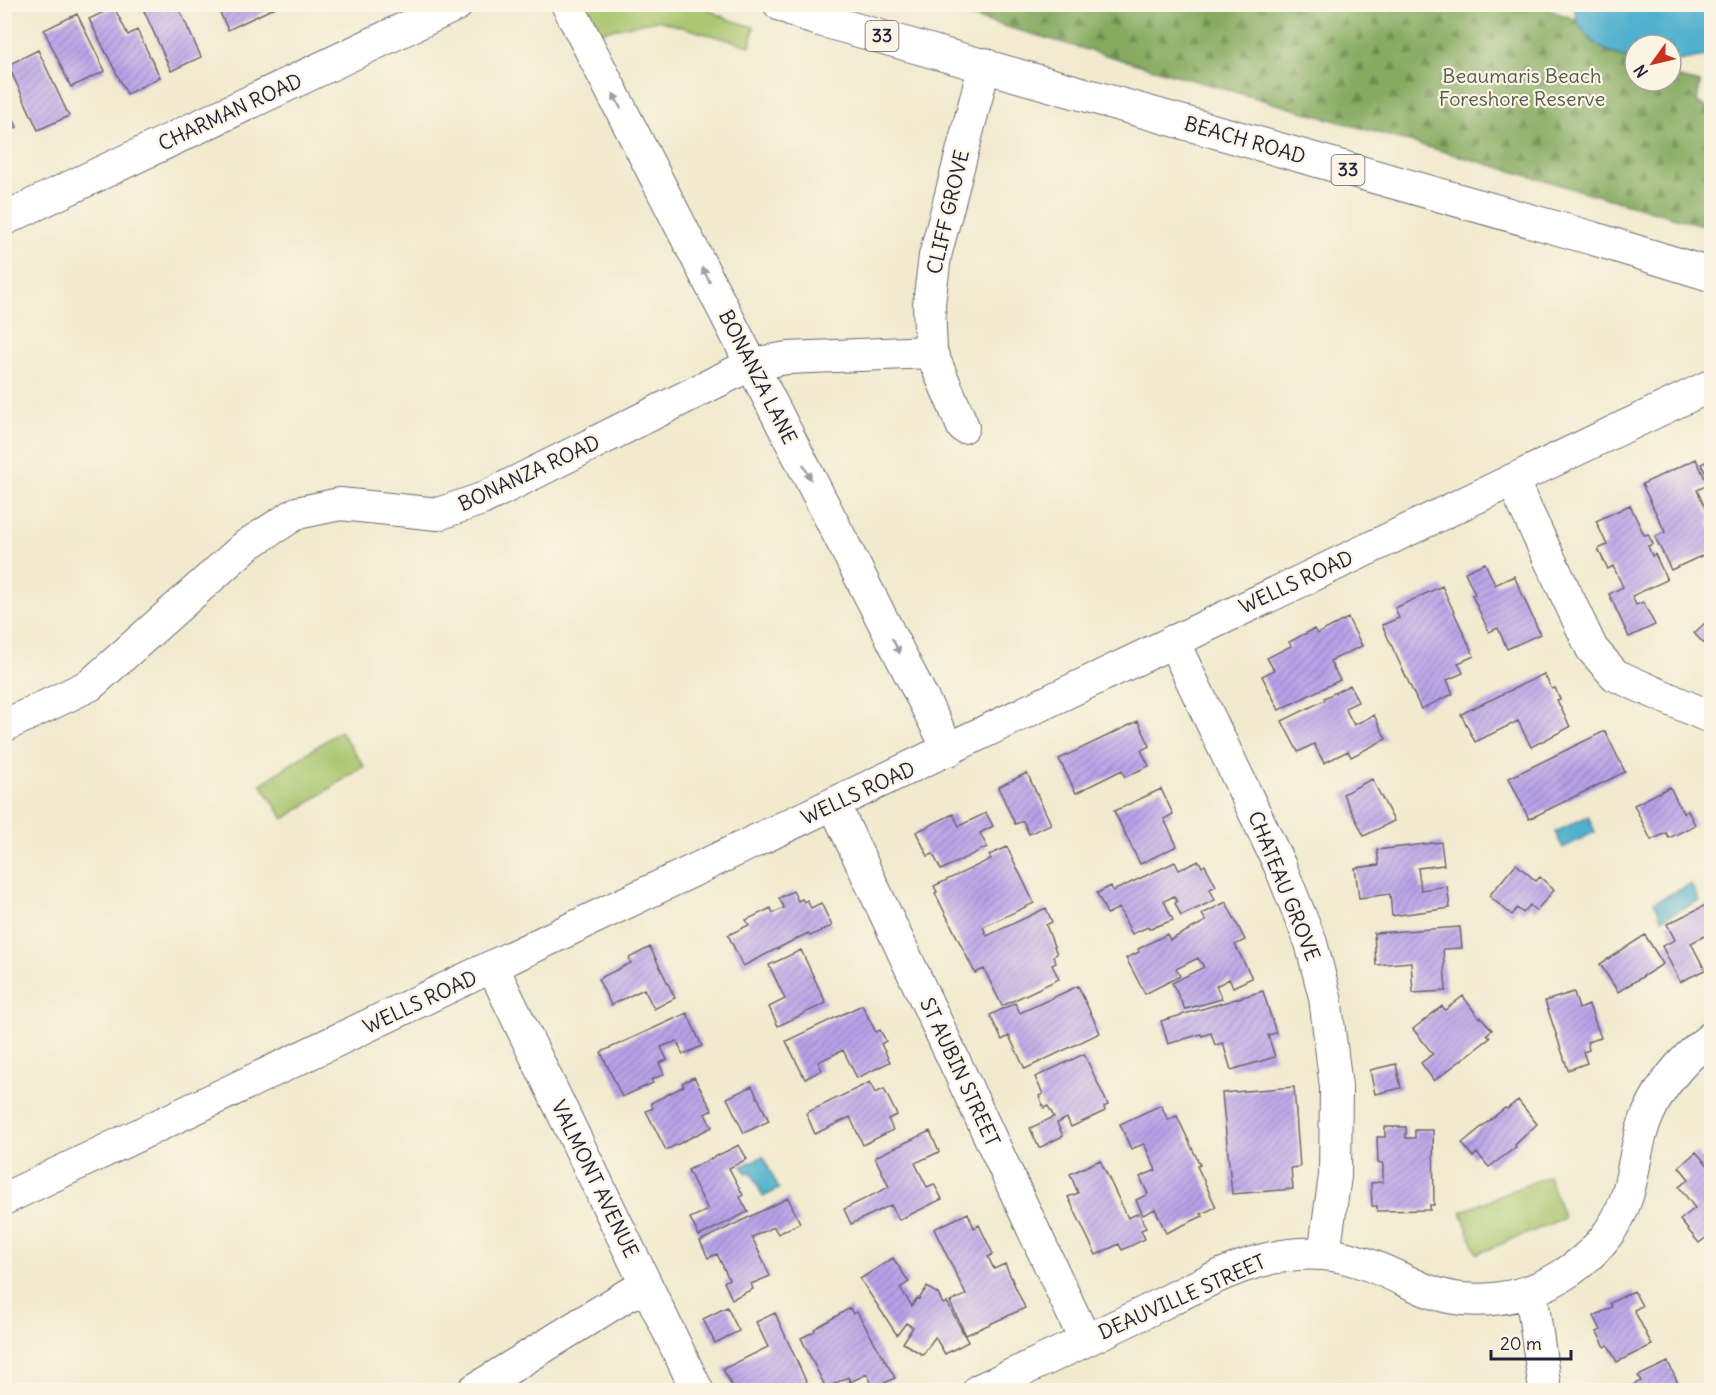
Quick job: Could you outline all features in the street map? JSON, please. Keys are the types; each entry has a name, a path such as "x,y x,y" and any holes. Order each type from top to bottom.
{"main road":[{"name":"CHARMAN ROAD","path":"4,219 456,4"},
{"name":"BEACH ROAD","path":"780,4 811,16 1662,258 1712,275"}],"street":[{"name":"BONANZA LANE","path":"567,4 949,750"},
{"name":"CLIFF GROVE","path":"963,427 931,352 929,304 935,256 985,64"},
{"name":"BONANZA ROAD","path":"4,726 90,686 247,545 297,513 340,504 438,514 482,499 752,364 787,358 931,352"},
{"name":"WELLS ROAD","path":"4,1199 493,968 1712,385"},
{"path":"1512,480 1592,649 1615,675 1712,718"},
{"name":"CHATEAU GROVE","path":"1173,641 1280,866 1311,943 1325,997 1336,1087 1335,1176 1324,1254"},
{"name":"ST AUBIN STREET","path":"834,804 1085,1340"},
{"name":"VALMONT AVENUE","path":"493,968 697,1390"},
{"name":"DEAUVILLE STREET","path":"979,1390 1216,1278 1262,1260 1301,1253 1324,1254 1360,1262 1445,1296 1489,1299 1514,1296 1550,1283 1573,1268 1595,1249 1609,1232 1626,1198 1643,1128 1650,1109 1670,1077 1686,1059 1712,1037"},
{"path":"474,1390 624,1297 646,1286"},
{"path":"1531,1291 1545,1390"}],"green space":[{"name":"Beaumaris Beach Foreshore Reserve","path":"1517,4 1539,6 1577,20 1593,42 1623,57 1623,93 1683,93 1683,79 1700,83 1697,102 1711,110 1711,228 930,5"},
{"path":"580,5 699,5 727,19 754,27 750,46 657,20 595,33"},
{"path":"340,731 364,766 284,819 261,784"},
{"path":"1548,1176 1564,1218 1477,1254 1461,1212"}],"water":[{"path":"1575,5 1711,5 1711,55 1683,60 1683,33 1623,33 1623,57 1593,41 1581,27 1575,12"},
{"path":"1588,816 1595,832 1563,848 1555,832"},
{"path":"1691,884 1699,901 1662,919 1654,902"},
{"path":"763,1156 779,1189 763,1197 751,1172 746,1173 742,1166"}],"building":[{"path":"141,4 177,4 201,57 171,71"},
{"path":"216,4 282,4 228,30"},
{"path":"114,7 128,35 137,30 160,77 127,94 89,19"},
{"path":"77,14 105,71 71,87 44,30"},
{"path":"38,50 69,116 38,130 8,65"},
{"path":"4,100 17,127 4,133"},
{"path":"1696,459 1708,485 1697,490 1711,521 1708,523 1712,529 1712,551 1671,570 1655,537 1665,532 1642,484"},
{"path":"1712,459 1712,486 1701,464"},
{"path":"1630,505 1644,535 1648,534 1653,544 1648,546 1652,556 1655,554 1667,580 1632,596 1636,605 1643,602 1655,625 1629,637 1609,594 1623,587 1613,566 1608,569 1598,549 1607,545 1596,521"},
{"path":"1485,563 1495,585 1514,576 1540,634 1507,649 1498,628 1489,632 1472,595 1475,594 1465,572"},
{"path":"1442,586 1474,656 1458,663 1463,673 1447,680 1453,694 1421,709 1382,625 1399,618 1395,608"},
{"path":"1712,617 1712,652 1694,633"},
{"path":"1348,618 1362,646 1330,661 1340,680 1279,710 1262,676 1274,670 1267,658 1291,646 1289,642 1314,629 1317,634"},
{"path":"1544,674 1552,689 1555,688 1560,699 1557,700 1570,727 1531,747 1518,721 1475,742 1461,714"},
{"path":"1350,685 1358,702 1345,708 1354,725 1374,715 1386,739 1351,757 1348,751 1324,763 1314,744 1298,752 1282,721"},
{"path":"1138,721 1150,746 1141,750 1149,766 1125,777 1122,770 1076,793 1059,759"},
{"path":"1605,731 1625,772 1529,819 1509,778"},
{"path":"1027,773 1051,824 1029,834 1023,821 1015,824 998,787"},
{"path":"1372,779 1394,821 1364,836 1343,794"},
{"path":"1670,787 1683,813 1688,811 1695,825 1669,838 1666,833 1651,840 1634,805"},
{"path":"1161,789 1173,814 1164,819 1177,846 1140,864 1114,811"},
{"path":"986,813 993,826 980,833 987,847 941,870 933,854 928,856 916,832 953,814 959,826"},
{"path":"1441,842 1444,865 1418,868 1421,890 1447,886 1450,908 1392,916 1390,894 1359,898 1355,868 1379,865 1377,850"},
{"path":"1007,847 1034,903 983,927 987,936 1046,908 1052,922 1046,925 1057,954 1053,956 1056,963 1052,965 1059,979 1002,1006 984,969 975,973 935,893 937,892 934,886 991,859 989,855"},
{"path":"1199,861 1202,867 1205,865 1216,886 1210,889 1215,900 1181,916 1174,896 1164,901 1173,920 1149,929 1148,927 1132,934 1119,908 1107,914 1097,893 1111,886 1113,891 1175,862 1179,870"},
{"path":"1516,864 1536,881 1540,877 1554,890 1536,911 1530,905 1523,913 1517,908 1512,915 1489,896"},
{"path":"793,891 798,901 807,900 811,908 821,903 832,926 810,936 808,933 743,966 728,935 749,925 746,920 771,908 773,913 784,908 779,898"},
{"path":"1226,902 1245,940 1235,945 1252,978 1233,987 1229,979 1216,986 1222,999 1185,1009 1172,983 1204,967 1198,958 1176,969 1180,976 1145,994 1126,958 1167,934 1170,940 1206,921 1202,914"},
{"path":"1712,902 1712,932 1691,943 1705,970 1680,982 1662,946 1675,940 1667,924"},
{"path":"1460,927 1462,948 1443,949 1446,991 1413,993 1411,962 1376,965 1374,933"},
{"path":"1645,935 1663,964 1618,992 1600,964"},
{"path":"650,947 675,998 654,1009 644,989 611,1005 598,979 631,963 629,958"},
{"path":"801,950 826,1003 778,1026 769,1007 785,999 769,965"},
{"path":"1078,986 1100,1033 1025,1069 1009,1036 1002,1040 990,1015 1015,1003 1020,1013"},
{"path":"1263,991 1276,1033 1268,1035 1275,1057 1231,1070 1223,1043 1215,1045 1211,1033 1168,1044 1161,1021"},
{"path":"1574,992 1579,1009 1589,1005 1601,1038 1587,1042 1589,1050 1583,1052 1587,1063 1568,1070 1545,1001"},
{"path":"1463,996 1479,1018 1481,1017 1492,1030 1487,1034 1490,1038 1434,1081 1421,1063 1433,1054 1413,1029 1442,1006 1445,1010"},
{"path":"862,1005 876,1032 880,1030 886,1041 881,1044 890,1062 857,1078 843,1050 818,1062 822,1070 805,1079 786,1041"},
{"path":"687,1013 702,1046 683,1055 677,1041 661,1047 667,1060 659,1063 664,1074 651,1080 653,1083 622,1097 601,1052"},
{"path":"1084,1054 1108,1105 1104,1107 1105,1111 1071,1127 1067,1118 1057,1123 1063,1136 1039,1148 1030,1128 1054,1117 1048,1106 1044,1108 1039,1096 1043,1094 1035,1077"},
{"path":"1396,1064 1401,1088 1375,1094 1370,1070"},
{"path":"694,1077 712,1110 705,1114 712,1127 666,1150 646,1111 653,1108 651,1103 684,1086 682,1083"},
{"path":"870,1082 875,1093 884,1089 897,1115 888,1119 893,1130 863,1145 850,1117 815,1134 806,1113"},
{"path":"752,1086 769,1121 744,1133 727,1098"},
{"path":"1294,1087 1300,1167 1291,1168 1293,1189 1232,1194 1222,1093"},
{"path":"1518,1100 1537,1124 1515,1145 1516,1147 1489,1167 1477,1153 1473,1157 1462,1143"},
{"path":"1161,1105 1168,1120 1177,1116 1200,1165 1197,1166 1216,1207 1201,1214 1203,1216 1166,1233 1155,1209 1143,1215 1136,1200 1148,1194 1140,1177 1156,1170 1144,1144 1131,1149 1120,1124"},
{"path":"1385,1127 1406,1127 1406,1138 1415,1138 1415,1130 1433,1130 1434,1205 1430,1205 1430,1210 1377,1211 1377,1206 1372,1206 1371,1183 1383,1182 1383,1163 1378,1163 1377,1137 1385,1137"},
{"path":"930,1131 939,1152 915,1163 927,1187 934,1184 942,1199 899,1220 891,1205 851,1224 844,1209 889,1187 875,1157"},
{"path":"739,1145 747,1159 729,1168 743,1195 740,1197 748,1212 699,1236 690,1218 708,1210 688,1170"},
{"path":"1696,1152 1712,1170 1712,1233 1699,1243 1680,1220 1695,1208 1679,1187 1689,1179 1679,1167"},
{"path":"1100,1160 1128,1218 1139,1213 1146,1228 1141,1230 1145,1239 1122,1250 1119,1244 1096,1255 1068,1197 1078,1193 1070,1174"},
{"path":"788,1198 800,1223 778,1234 774,1227 752,1237 770,1276 751,1284 753,1289 732,1299 724,1282 729,1279 717,1254 708,1258 700,1241"},
{"path":"968,1213 974,1228 979,1225 993,1254 988,1257 994,1269 1005,1264 1025,1308 966,1335 950,1302 966,1295 934,1229"},
{"path":"893,1258 909,1282 900,1288 912,1306 927,1287 938,1294 943,1304 947,1302 968,1342 945,1354 935,1337 923,1355 903,1343 913,1327 906,1323 897,1335 860,1279"},
{"path":"1634,1291 1642,1306 1634,1310 1652,1345 1617,1362 1608,1345 1605,1347 1597,1332 1601,1330 1594,1316 1612,1307 1610,1303"},
{"path":"727,1307 739,1331 715,1343 703,1319"},
{"path":"850,1308 853,1314 857,1312 895,1378 874,1388 867,1374 850,1382 848,1377 826,1388 801,1338"},
{"path":"775,1313 810,1390 734,1390 723,1369 768,1347 756,1322"},
{"path":"1668,1362 1681,1390 1627,1390 1626,1388 1641,1381 1638,1376"}]}
